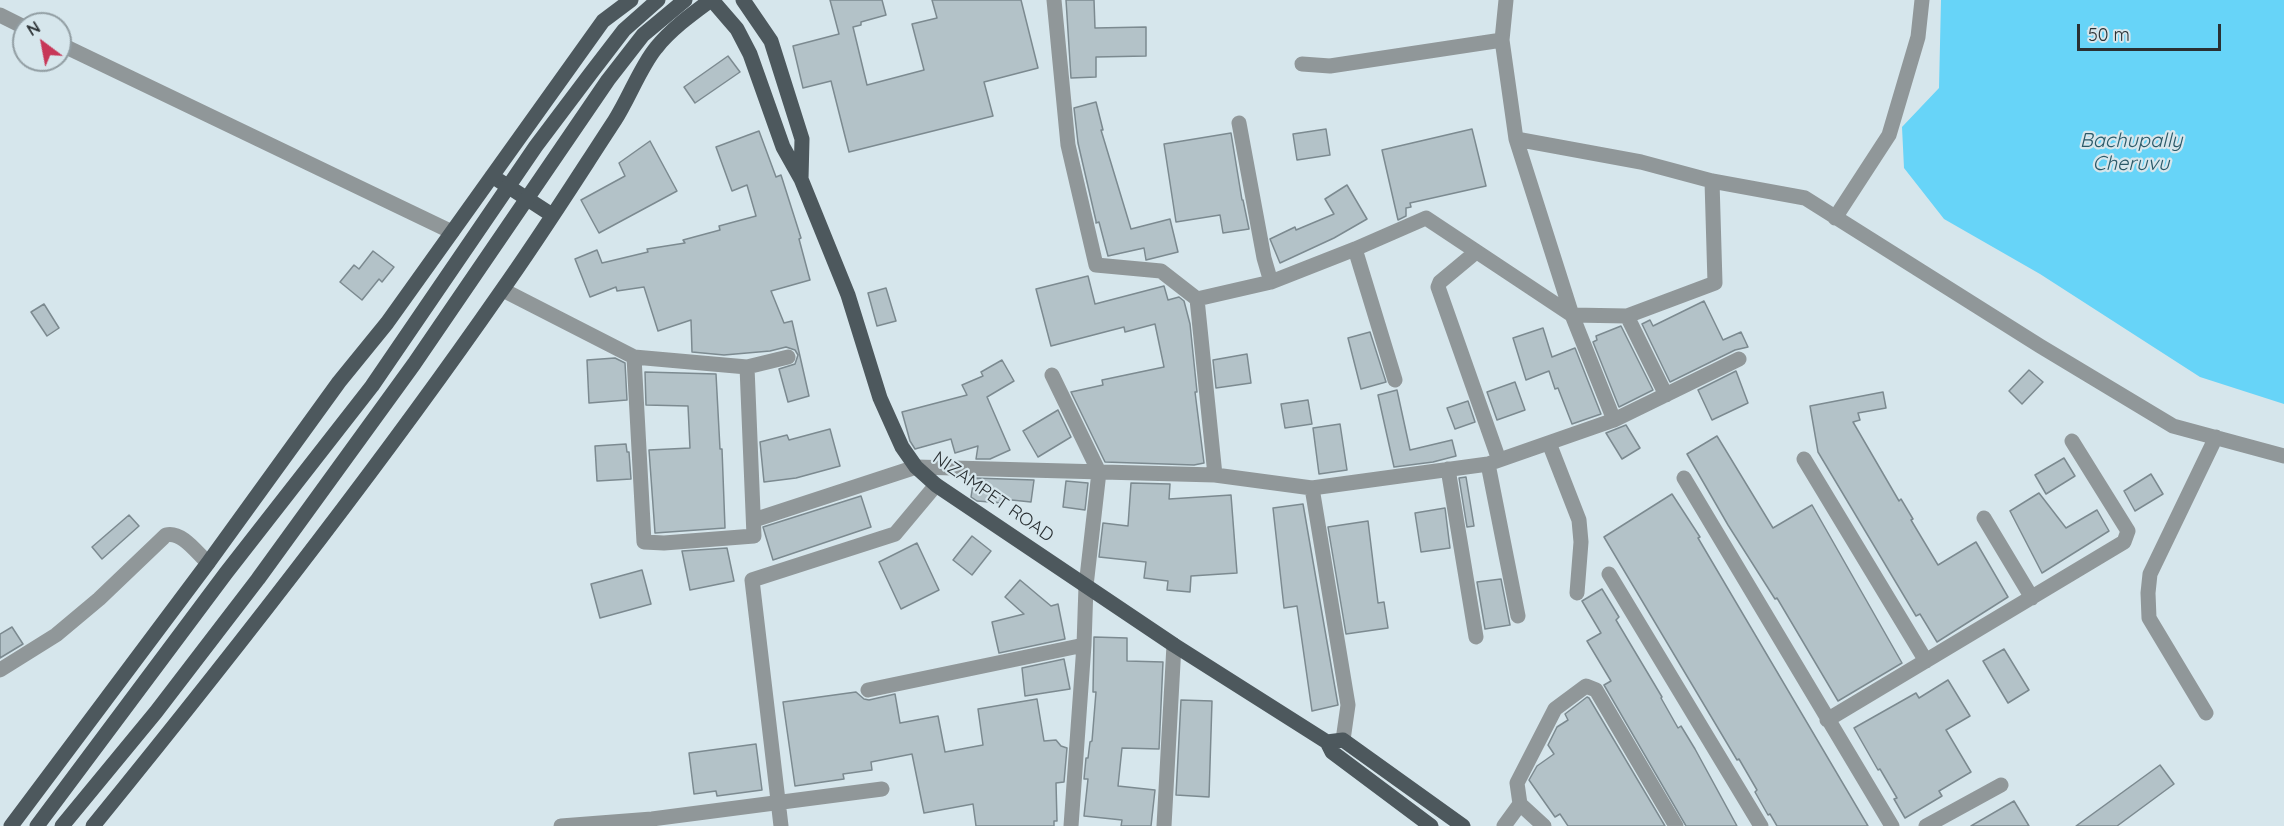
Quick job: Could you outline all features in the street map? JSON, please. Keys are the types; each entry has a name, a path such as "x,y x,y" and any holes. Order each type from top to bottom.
{"main road":[{"path":"11,826 208,563 339,382 387,323 603,21 631,0"},
{"path":"37,826 226,573 372,386 536,146 624,30 658,0"},
{"path":"62,826 156,712 258,579 414,364 608,80 643,35 685,0"},
{"path":"93,826 213,679 308,556 503,290 623,106 655,48 686,18 711,0"},
{"name":"NIZAMPET ROAD","path":"711,0 737,29 750,54 783,147 801,179 848,295 880,398 902,447 916,467 936,485 1174,645 1327,742 1332,752 1431,826"},
{"path":"743,0 771,40 802,139 801,179"},
{"path":"492,176 552,215"},
{"path":"1327,742 1343,740 1463,826"}],"street":[{"path":"1054,0 1068,145 1096,265 1161,271 1197,299 1215,476"},
{"path":"1506,0 1502,40 1516,139 1572,315 1614,420"},
{"path":"1835,218 1889,135 1918,37 1922,0"},
{"path":"1302,64 1330,66 1502,40"},
{"path":"72,50 452,232"},
{"path":"1239,123 1264,258 1271,282"},
{"path":"1516,139 1641,162 1712,181 1804,198 2040,346 2173,426 2284,456"},
{"path":"1197,299 1271,282 1426,218 1572,315 1627,316 1715,283 1712,181"},
{"path":"1355,249 1395,380"},
{"path":"1476,252 1440,282 1438,287 1494,462 1518,616"},
{"path":"503,290 634,357 747,367 788,357"},
{"path":"1627,316 1666,395"},
{"path":"634,357 644,542 664,543 754,536 747,367"},
{"path":"754,520 916,467 1215,476 1312,488 1494,462 1614,420 1739,359"},
{"path":"1052,375 1099,472 1086,586 1071,826"},
{"path":"2206,713 2149,618 2148,593 2150,574 2216,437"},
{"path":"1827,720 2124,542 2128,531 2072,441"},
{"path":"1549,442 1579,520 1581,542 1577,593"},
{"path":"1804,459 1926,661"},
{"path":"1448,469 1476,637"},
{"path":"1684,478 1892,826"},
{"path":"781,826 752,580 895,534 936,485"},
{"path":"1312,488 1348,705 1343,740"},
{"path":"1984,518 2032,598"},
{"path":"0,670 56,635 99,599 166,535 179,536 208,563"},
{"path":"1609,574 1761,826"},
{"path":"868,690 1084,645"},
{"path":"1164,826 1174,645"},
{"path":"1544,826 1520,804 1517,783 1555,709 1586,686 1596,690 1676,826"},
{"path":"1926,826 2001,785"},
{"path":"561,826 652,822 882,789"},
{"path":"1504,826 1520,804"}],"water":[{"name":"Bachupally Cheruvu","path":"1941,0 2284,0 2284,404 2200,377 2040,274 1944,219 1904,168 1902,127 1939,88"}],"building":[{"path":"830,0 882,0 886,15 861,22 861,25 853,27 867,85 924,70 912,24 937,18 932,0 1021,0 1038,68 984,82 993,116 849,152 831,81 803,88 793,46 839,34"},
{"path":"1066,0 1094,0 1095,28 1146,27 1146,56 1096,57 1096,77 1071,78"},
{"path":"728,56 740,72 695,103 684,87"},
{"path":"1096,102 1103,130 1101,130 1131,229 1170,219 1178,252 1146,260 1144,248 1108,256 1099,222 1096,223 1078,143 1074,108"},
{"path":"1326,129 1330,155 1297,160 1293,134"},
{"path":"1472,129 1486,186 1410,203 1411,207 1406,208 1406,216 1398,220 1382,150"},
{"path":"759,131 776,177 781,175 801,238 799,239 810,280 771,291 784,323 792,321 809,396 788,402 779,369 795,364 798,355 795,350 786,347 770,351 724,355 692,352 691,320 658,331 644,287 617,291 616,287 590,297 575,259 597,250 602,263 648,252 647,249 685,243 683,240 720,230 719,226 756,216 747,185 732,191 716,147"},
{"path":"1231,133 1249,229 1223,233 1220,215 1176,222 1164,144"},
{"path":"650,141 677,191 599,233 581,200 625,176 619,163"},
{"path":"1347,185 1367,219 1334,238 1280,263 1270,239 1295,227 1296,230 1334,214 1325,199"},
{"path":"373,251 394,267 382,282 379,279 362,300 340,282 354,265 359,269"},
{"path":"1088,276 1095,304 1164,286 1168,300 1179,297 1184,301 1190,324 1197,392 1195,392 1204,463 1194,465 1105,462 1071,392 1103,385 1102,380 1164,367 1155,324 1125,332 1124,327 1051,346 1036,289"},
{"path":"886,288 896,321 877,326 868,293"},
{"path":"1704,301 1723,340 1741,332 1748,347 1735,350 1670,382 1642,324 1650,320 1653,326"},
{"path":"44,304 59,328 47,336 31,312"},
{"path":"1621,326 1653,390 1619,407 1593,342 1597,340 1596,336"},
{"path":"1543,328 1552,357 1575,348 1601,414 1572,424 1549,371 1526,380 1513,338"},
{"path":"1370,332 1386,382 1361,389 1348,338"},
{"path":"1247,354 1251,383 1216,388 1213,360"},
{"path":"615,358 625,363 627,400 589,403 587,360"},
{"path":"1002,360 1014,381 987,397 1010,450 990,459 976,459 978,446 955,453 951,439 915,449 910,441 902,412 967,395 962,385 983,376 981,372"},
{"path":"2029,370 2043,382 2022,404 2009,391"},
{"path":"1736,371 1748,403 1712,420 1698,390"},
{"path":"645,372 716,374 725,528 655,533 649,450 690,448 688,406 646,405"},
{"path":"1515,382 1525,410 1497,420 1487,392"},
{"path":"1397,390 1410,450 1452,440 1456,456 1433,462 1394,467 1378,395"},
{"path":"1883,392 1886,408 1858,413 1860,420 1853,422 1899,501 1901,499 1913,519 1911,520 1938,565 1976,542 2008,597 1937,642 1920,614 1916,616 1818,452 1810,406"},
{"path":"1308,400 1312,424 1285,428 1281,404"},
{"path":"1468,401 1475,422 1455,429 1447,408"},
{"path":"1058,410 1071,437 1038,457 1023,431"},
{"path":"1340,424 1347,470 1319,474 1313,428"},
{"path":"1626,425 1640,448 1622,459 1606,433"},
{"path":"830,429 840,466 796,478 764,482 760,442 787,435 789,440"},
{"path":"1717,436 1773,528 1812,505 1902,663 1838,701 1777,598 1775,599 1728,525 1687,454"},
{"path":"626,444 627,452 629,452 631,479 597,481 595,446"},
{"path":"2064,458 2075,476 2046,494 2035,475"},
{"path":"2151,474 2163,494 2135,511 2124,491"},
{"path":"1466,477 1474,526 1467,527 1459,478"},
{"path":"974,478 1034,480 1031,502 1002,499 1002,503 977,501 971,497"},
{"path":"1066,481 1088,483 1085,510 1063,507"},
{"path":"1131,483 1170,484 1169,499 1231,495 1237,573 1191,576 1190,592 1167,590 1168,581 1144,578 1146,562 1099,557 1103,523 1128,526"},
{"path":"2039,493 2066,528 2097,510 2109,531 2042,573 2010,511"},
{"path":"1672,494 1700,537 1698,538 1868,826 1777,826 1770,814 1768,815 1739,759 1737,760 1604,537"},
{"path":"861,496 871,527 773,560 763,527"},
{"path":"1303,504 1338,705 1312,711 1297,606 1284,608 1273,508"},
{"path":"1445,508 1450,548 1421,552 1415,513"},
{"path":"129,515 139,526 102,559 92,547"},
{"path":"1368,521 1378,603 1384,602 1388,628 1346,634 1328,527"},
{"path":"972,536 991,551 972,575 953,560"},
{"path":"917,543 939,590 901,609 879,562"},
{"path":"727,548 734,581 690,590 682,551"},
{"path":"642,570 651,604 600,618 591,584"},
{"path":"1501,579 1510,625 1485,629 1477,582"},
{"path":"1020,580 1051,606 1058,604 1065,639 999,653 992,622 1024,614 1005,597"},
{"path":"1602,589 1619,617 1616,620 1678,728 1681,726 1695,749 1737,826 1686,826 1604,685 1611,681 1587,641 1601,633 1582,601"},
{"path":"12,627 23,644 0,658 0,634"},
{"path":"1094,637 1127,638 1127,661 1163,662 1159,749 1122,748 1118,786 1155,790 1151,826 1121,826 1122,820 1084,816 1088,779 1084,779 1086,758 1088,758 1092,741 1096,692 1093,692"},
{"path":"2004,649 2029,690 2008,703 1983,661"},
{"path":"1064,659 1070,689 1025,696 1022,668"},
{"path":"1948,680 1970,716 1946,730 1971,772 1939,791 1942,796 1905,818 1894,799 1897,798 1854,728 1916,693 1919,698"},
{"path":"856,692 869,700 895,694 900,723 938,716 945,752 983,745 978,709 1037,699 1044,741 1056,740 1061,746 1067,748 1064,782 1056,783 1057,821 1054,821 1054,826 976,826 973,804 924,813 912,754 871,762 872,770 843,774 844,779 795,786 783,702"},
{"path":"1587,697 1665,826 1568,826 1560,814 1555,817 1529,780 1537,766 1554,754 1548,745 1557,727 1568,720 1565,714"},
{"path":"1181,700 1212,701 1209,797 1176,795"},
{"path":"756,744 762,790 717,796 716,791 694,794 689,753"},
{"path":"2160,765 2174,784 2117,826 2076,826"},
{"path":"2014,801 2029,826 1971,826"}]}
